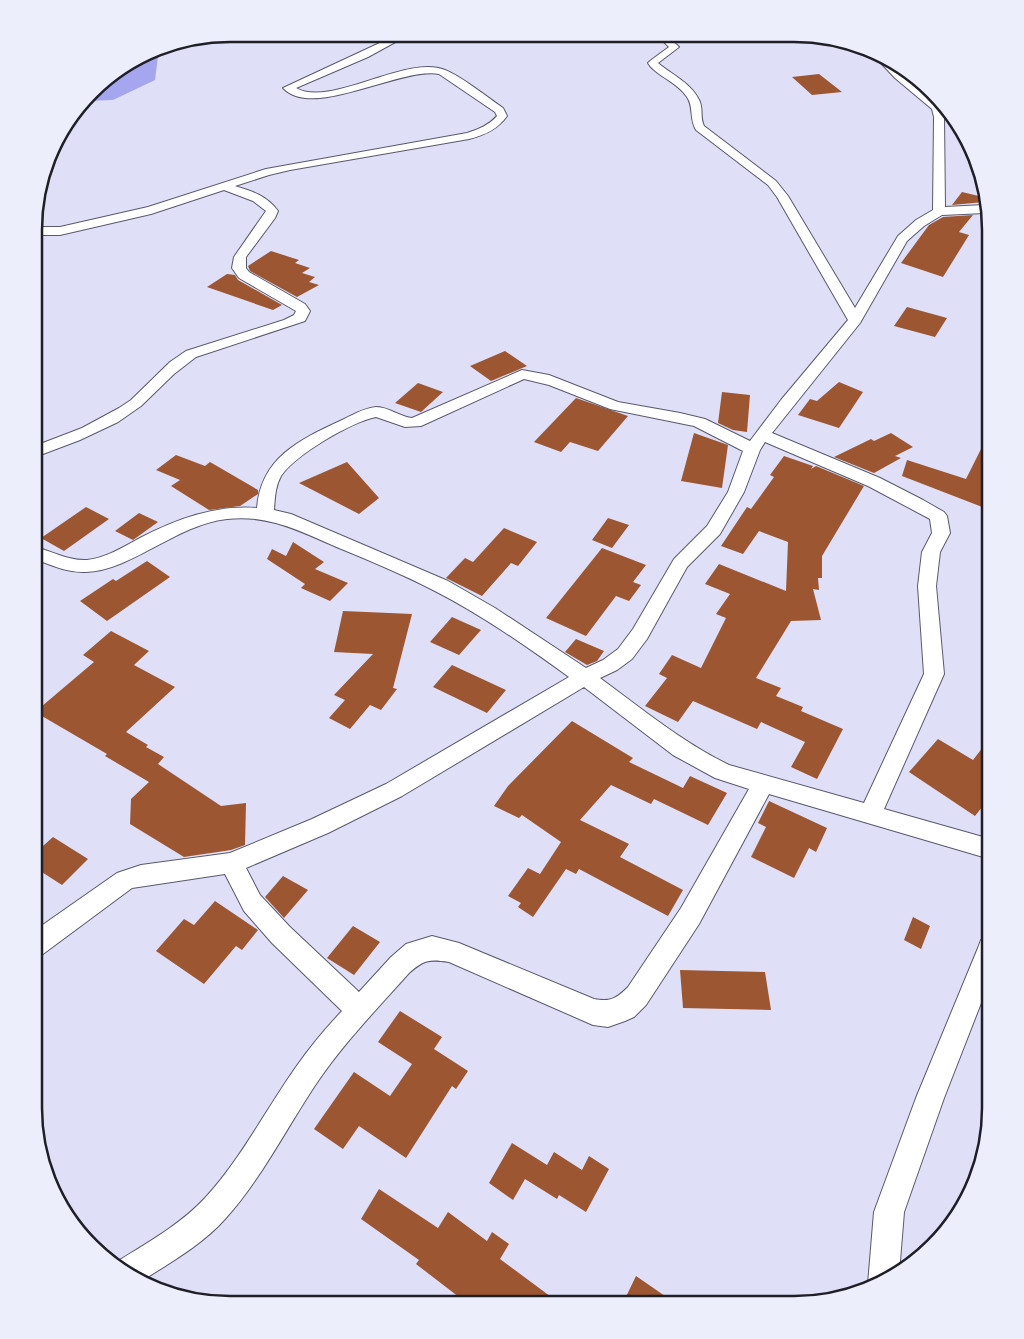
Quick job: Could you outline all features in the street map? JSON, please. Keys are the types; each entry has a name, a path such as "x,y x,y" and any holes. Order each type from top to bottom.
{"street":[{"path":"42,232 60,231 151,210 290,167 468,136 484,131 498,123 502,116 499,110 442,72 434,70 417,71 320,96 302,96 290,91 288,88 390,42"},
{"path":"669,42 674,46 672,50 656,59 653,63 689,92 696,106 696,121 700,128 772,183 782,196 854,320"},
{"path":"894,71 936,107"},
{"path":"937,109 939,116 939,211"},
{"path":"42,449 95,429 115,418 136,402 176,362 191,354 288,324 300,318 303,311 300,307 244,275 238,268 237,262 272,211 262,200 224,186"},
{"path":"42,940 108,891 126,880 141,875 231,863 320,826 394,790 626,654 640,634 680,563 714,530 736,492 757,442 786,402 832,350 854,320 902,239 920,223 939,211 980,209"},
{"path":"265,514 268,486 279,469 299,449 326,433 369,413 377,412 403,423 415,423 522,374 547,379 616,406 690,419 757,442 832,462 892,489 938,516 942,534 931,552 927,586 934,674 870,814"},
{"path":"42,555 71,564 85,566 101,564 117,558 178,526 199,518 222,514 265,514 285,518 441,586 468,601 585,677 679,749 699,761 723,772 982,847"},
{"path":"133,1269 179,1239 214,1210 246,1170 305,1077 329,1044 415,952 432,948 450,951 593,1012 608,1014 624,1008 638,996 690,916 764,783"},
{"path":"231,863 252,904 281,935 359,1010"},
{"path":"883,1274 889,1212 930,1098 982,968"}],"shaded area":[{"path":"158,57 155,80 113,100 95,101 106,89 126,74"}],"building":[{"path":"819,74 842,92 812,95 792,77"},
{"path":"962,192 978,196 979,202 952,205"},
{"path":"973,215 959,232 969,235 943,277 901,263 929,225 943,217"},
{"path":"271,251 299,260 295,263 310,268 302,273 315,277 309,282 319,285 297,297 250,271 248,266"},
{"path":"227,274 235,275 238,280 282,305 273,310 207,287"},
{"path":"907,307 947,318 935,337 894,326"},
{"path":"505,351 527,366 491,381 470,366"},
{"path":"839,382 863,392 839,428 798,415 810,399 817,401"},
{"path":"418,383 443,392 421,412 395,403"},
{"path":"722,392 750,395 747,432 733,430 718,423"},
{"path":"576,398 628,416 598,451 570,442 561,452 534,442"},
{"path":"694,433 728,445 722,488 681,481"},
{"path":"891,433 913,447 895,456 901,458 874,473 834,457 871,439 874,441"},
{"path":"982,447 982,507 902,476 907,460 966,479"},
{"path":"176,455 205,466 210,462 258,490 258,494 240,506 209,510 171,486 180,480 156,470"},
{"path":"784,456 813,466 811,469 816,466 864,486 822,556 822,578 818,578 819,590 813,589 821,620 791,621 756,678 781,688 776,696 803,707 801,711 843,729 817,779 791,767 805,742 761,722 757,729 693,701 678,722 645,706 667,678 659,674 672,655 701,668 726,618 716,614 730,594 705,584 719,564 786,591 788,542 759,531 743,554 721,546 747,507 751,509 774,477 770,475"},
{"path":"347,462 379,498 359,514 299,483"},
{"path":"86,507 109,519 64,551 42,537"},
{"path":"139,513 158,522 133,540 115,531"},
{"path":"608,518 629,525 612,548 592,540"},
{"path":"504,528 537,542 518,566 511,563 482,596 446,578 465,558 473,562"},
{"path":"293,542 324,562 315,569 348,583 330,601 301,588 305,584 267,559 272,549 286,556"},
{"path":"602,548 646,565 633,582 641,585 629,601 616,596 586,636 546,618"},
{"path":"147,561 170,577 107,621 80,601 113,579 116,581"},
{"path":"343,611 412,614 393,688 397,689 381,710 370,705 350,729 329,718 345,700 334,695 373,654 334,652"},
{"path":"452,617 481,630 459,655 430,642"},
{"path":"111,631 149,651 134,665 175,687 126,732 148,745 146,747 164,757 158,764 221,806 246,803 245,845 231,850 184,857 130,824 131,799 149,782 105,756 107,754 42,716 42,706 94,662 83,655"},
{"path":"576,639 604,651 597,661 587,665 565,652"},
{"path":"452,665 506,690 487,713 433,687"},
{"path":"572,721 633,758 629,762 683,788 690,776 727,793 708,825 654,799 651,804 611,785 580,820 629,844 620,857 683,890 668,916 579,869 576,874 566,869 533,917 518,907 521,903 508,896 528,868 540,874 561,842 522,815 519,818 494,806 508,786"},
{"path":"938,739 973,760 982,748 982,807 975,816 909,772"},
{"path":"769,801 827,828 816,852 809,848 794,878 751,857 766,827 758,823"},
{"path":"53,837 88,859 62,885 42,872 42,847"},
{"path":"283,876 308,890 284,918 265,897"},
{"path":"215,901 258,930 242,950 236,946 204,984 156,951 184,919 194,925"},
{"path":"913,917 930,926 921,949 904,940"},
{"path":"353,926 380,942 354,975 327,958"},
{"path":"680,970 765,972 771,1010 683,1008"},
{"path":"400,1011 442,1037 434,1049 468,1071 456,1089 452,1086 406,1158 359,1126 343,1149 314,1129 354,1072 390,1096 412,1064 378,1042"},
{"path":"512,1143 547,1165 554,1152 582,1170 589,1156 609,1169 586,1212 559,1195 557,1199 525,1179 513,1200 489,1183"},
{"path":"379,1189 438,1228 448,1212 487,1241 492,1232 509,1244 500,1259 550,1296 458,1296 416,1264 419,1260 361,1219"},
{"path":"636,1276 665,1296 626,1296"}]}
